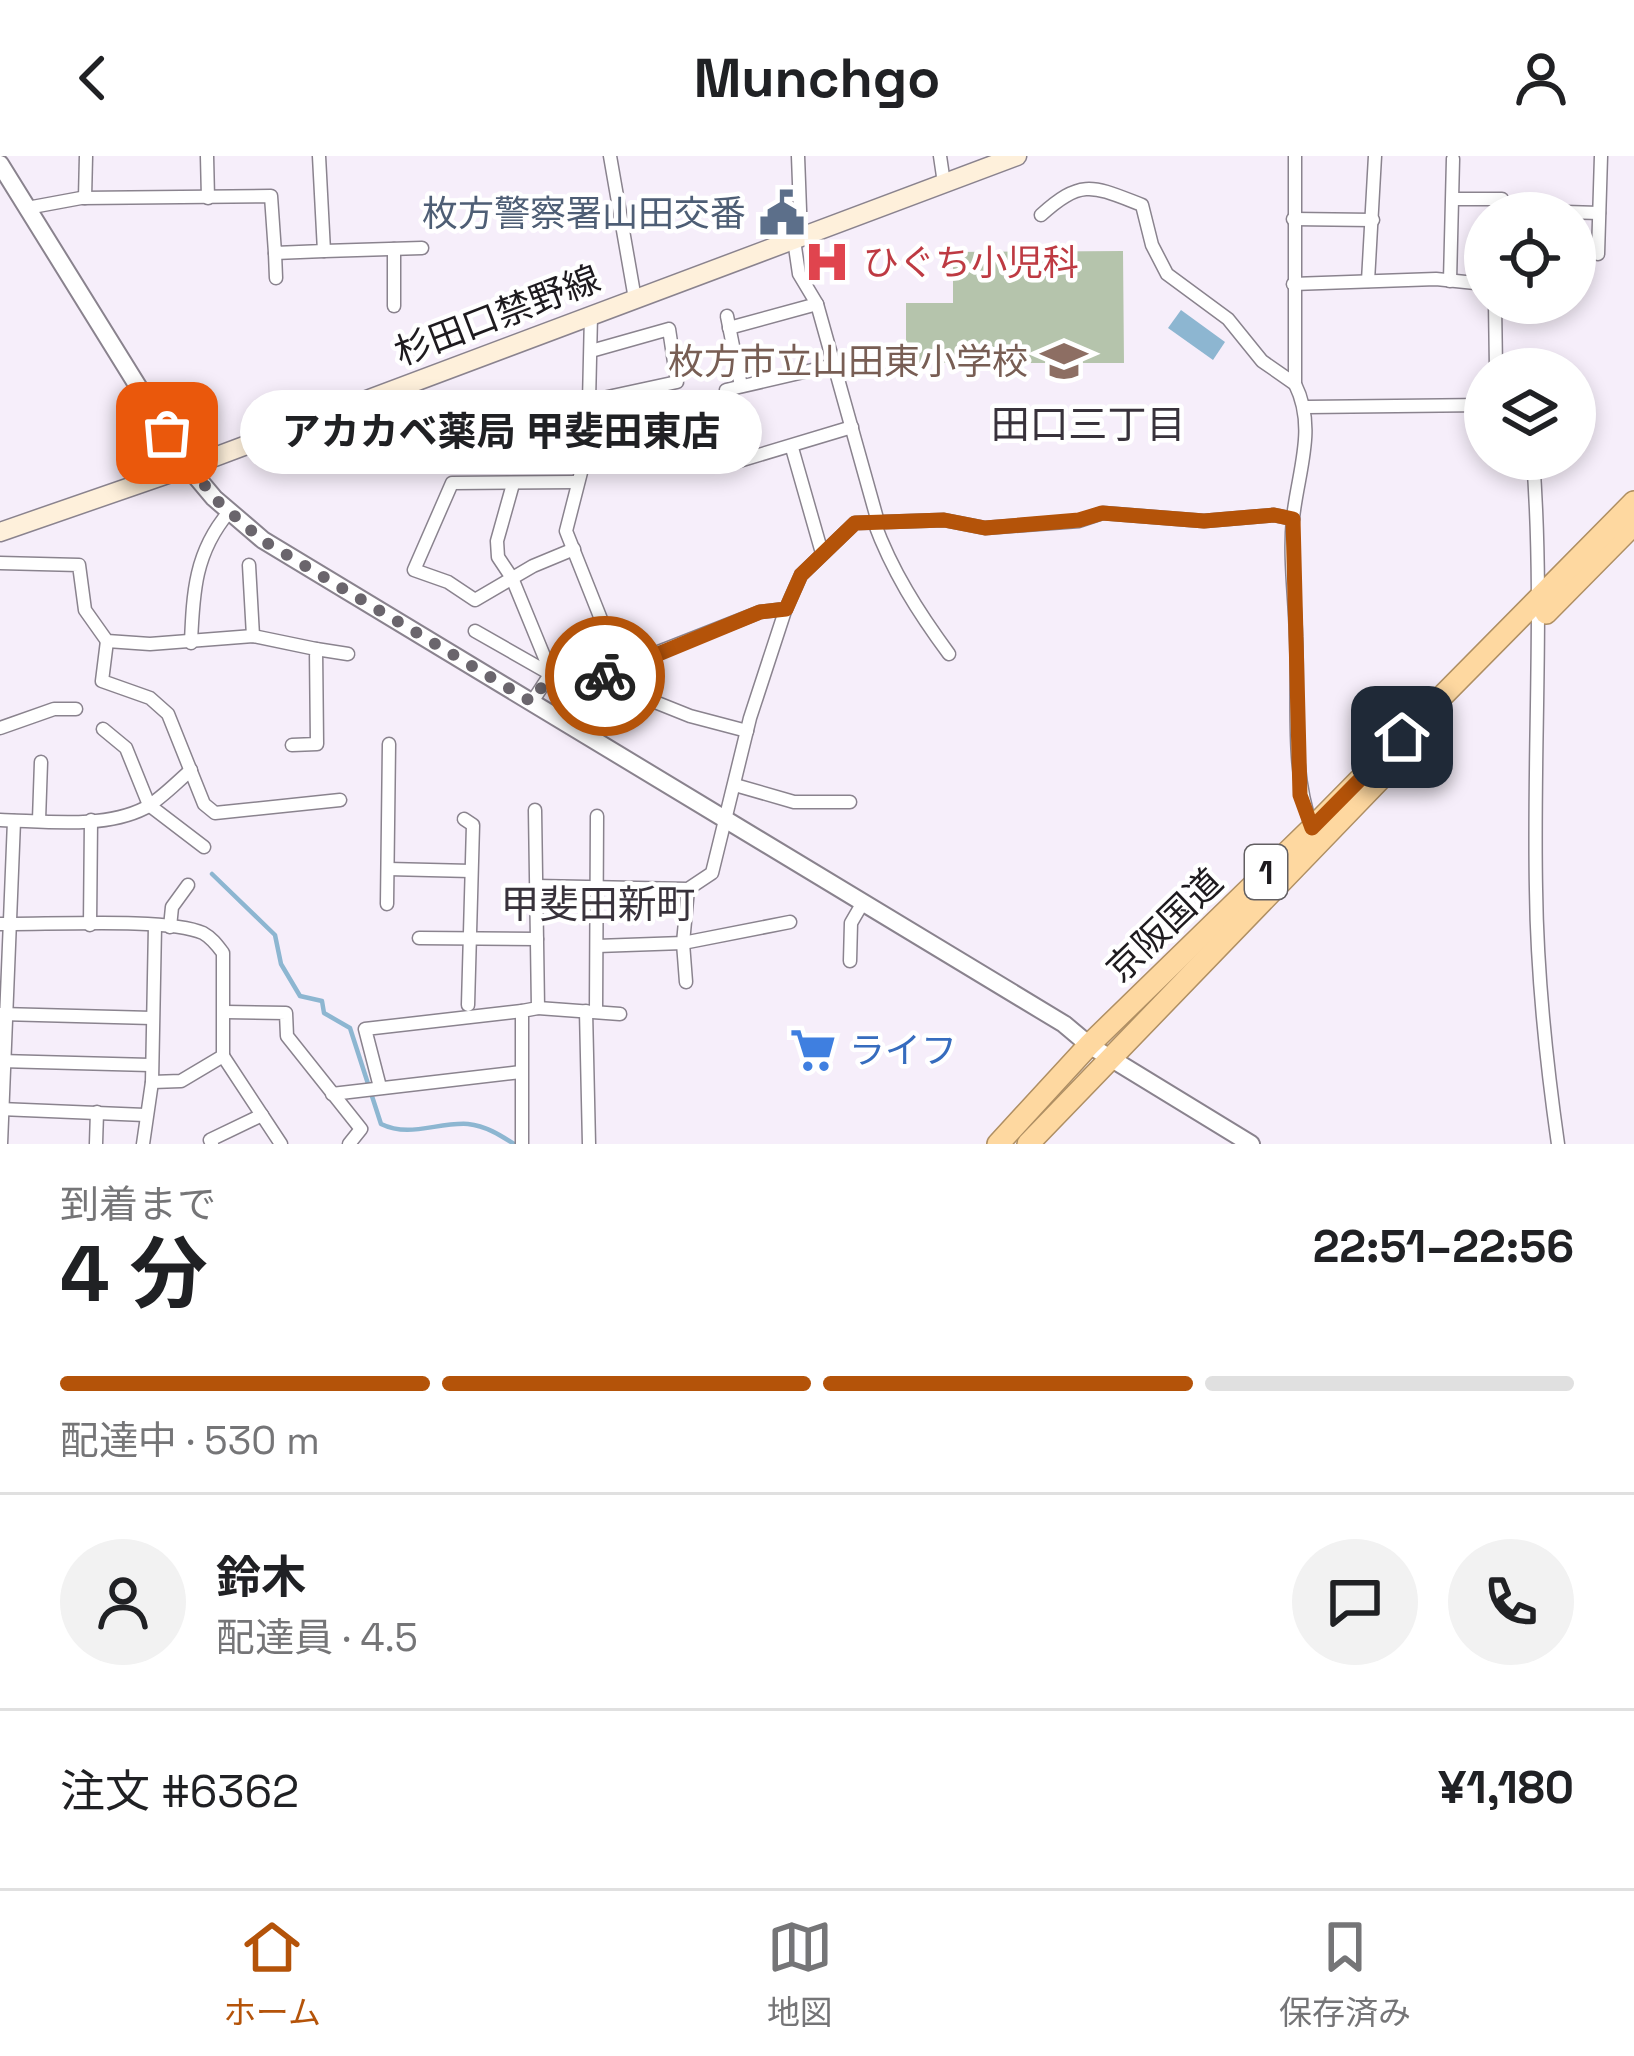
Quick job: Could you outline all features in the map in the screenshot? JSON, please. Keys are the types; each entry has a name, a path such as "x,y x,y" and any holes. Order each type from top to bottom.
{"highway":[{"name":"京阪国道","path":"1028,1144 1537,612 1634,502"},
{"name":"京阪国道","path":"998,1144 1089,1045 1634,524"}],"main road":[{"name":"杉田口禁野線","path":"0,532 188,467 1017,156"}],"street":[{"path":"85,199 86,156"},
{"path":"207,156 208,199"},
{"path":"319,156 324,251"},
{"path":"610,156 635,299"},
{"path":"798,156 799,274 817,304 876,522 898,577 949,654"},
{"path":"940,156 944,183"},
{"path":"1295,156 1295,384 1307,407 1293,519 1300,795 1312,828"},
{"path":"1368,281 1375,156"},
{"path":"1598,254 1600,156"},
{"path":"1450,281 1453,160"},
{"path":"0,164 188,467 262,540 1064,1024 1089,1045 1251,1144"},
{"path":"1041,215 1064,194 1081,187 1098,188 1142,205 1152,244 1167,274 1228,319 1262,361 1295,384"},
{"path":"27,208 85,199 271,196 276,278"},
{"path":"1453,199 1464,200"},
{"path":"1293,219 1372,220"},
{"path":"275,253 422,248"},
{"path":"394,249 394,306"},
{"path":"1293,284 1464,282"},
{"path":"741,386 728,322 817,304"},
{"path":"591,316 588,445 566,531 620,667"},
{"path":"590,401 677,382 669,329 591,351"},
{"path":"726,390 834,364"},
{"path":"1307,407 1464,405"},
{"path":"729,464 852,427"},
{"path":"792,448 822,553"},
{"path":"1535,480 1539,535 1536,892 1547,1071 1558,1144"},
{"path":"574,548 475,600 448,582 414,570 452,483 577,482"},
{"path":"513,484 496,542 498,557 512,578 551,673"},
{"path":"191,643 193,598 208,536 229,512"},
{"path":"536,886 688,889 712,873 747,731 786,609 801,575 855,523 944,520 985,528 1079,520 1102,513 1204,521 1274,515 1293,519"},
{"path":"0,563 79,565 85,610 106,641 102,681 150,698 168,714 204,803 220,814 340,800"},
{"path":"249,565 253,636"},
{"path":"600,680 620,667 760,612 786,609"},
{"path":"476,631 554,676 600,680 690,716 747,731"},
{"path":"106,641 191,643 253,636 348,654"},
{"path":"316,649 317,744"},
{"path":"532,702 551,673"},
{"path":"0,728 54,709 76,709"},
{"path":"103,729 125,748 149,805 204,847"},
{"path":"292,745 333,744"},
{"path":"387,904 389,744"},
{"path":"39,820 41,761"},
{"path":"1,1144 7,820 117,817 149,805 191,770"},
{"path":"735,785 794,802 850,802"},
{"path":"535,810 538,1008"},
{"path":"589,1144 597,816"},
{"path":"464,819 473,825 468,1005"},
{"path":"90,925 91,820"},
{"path":"388,869 471,871"},
{"path":"143,1144 162,926 188,885"},
{"path":"686,982 683,944 688,889"},
{"path":"850,961 851,923 862,904"},
{"path":"597,946 683,944 790,922"},
{"path":"4,924 162,926 208,936 223,953 223,1055 280,1144"},
{"path":"419,938 537,939"},
{"path":"372,1088 365,1029 538,1008 620,1014"},
{"path":"522,1011 522,1142"},
{"path":"226,1012 286,1013 287,1036 361,1129 349,1144"},
{"path":"3,1014 152,1018"},
{"path":"152,1082 181,1081 223,1055"},
{"path":"2,1061 150,1065"},
{"path":"332,1094 521,1072"},
{"path":"1,1109 145,1115"},
{"path":"96,1144 97,1112"},
{"path":"212,1144 210,1140 262,1114"}],"green space":[{"path":"1123,251 1124,363 906,363 906,303 953,303 953,252"}],"water":[{"path":"1181,310 1225,342 1213,360 1168,328"}],"waterway":[{"path":"212,874 275,935 281,964 300,996 322,1001 324,1013 350,1028 381,1124 402,1130 468,1124 514,1144"}],"way so far":[{"path":"167,433 214,498 262,540 532,702 551,673 600,680 605,676"}],"place":[{"name":"枚方警察署山田交番","path":"782,213"},
{"name":"ひぐち小児科","path":"827,262"},
{"name":"枚方市立山田東小学校","path":"1064,361"},
{"name":"アカカベ薬局 甲斐田東店","path":"167,433"},
{"name":"ライフ","path":"813,1050"}],"district":[{"name":"田口三丁目","path":"1088,424"},
{"name":"甲斐田新町","path":"598,904"}],"route":[{"path":"605,676 760,612 786,609 801,575 855,523 944,520 985,528 1079,520 1102,513 1204,521 1274,515 1293,519 1300,795 1312,828 1402,737"}]}
